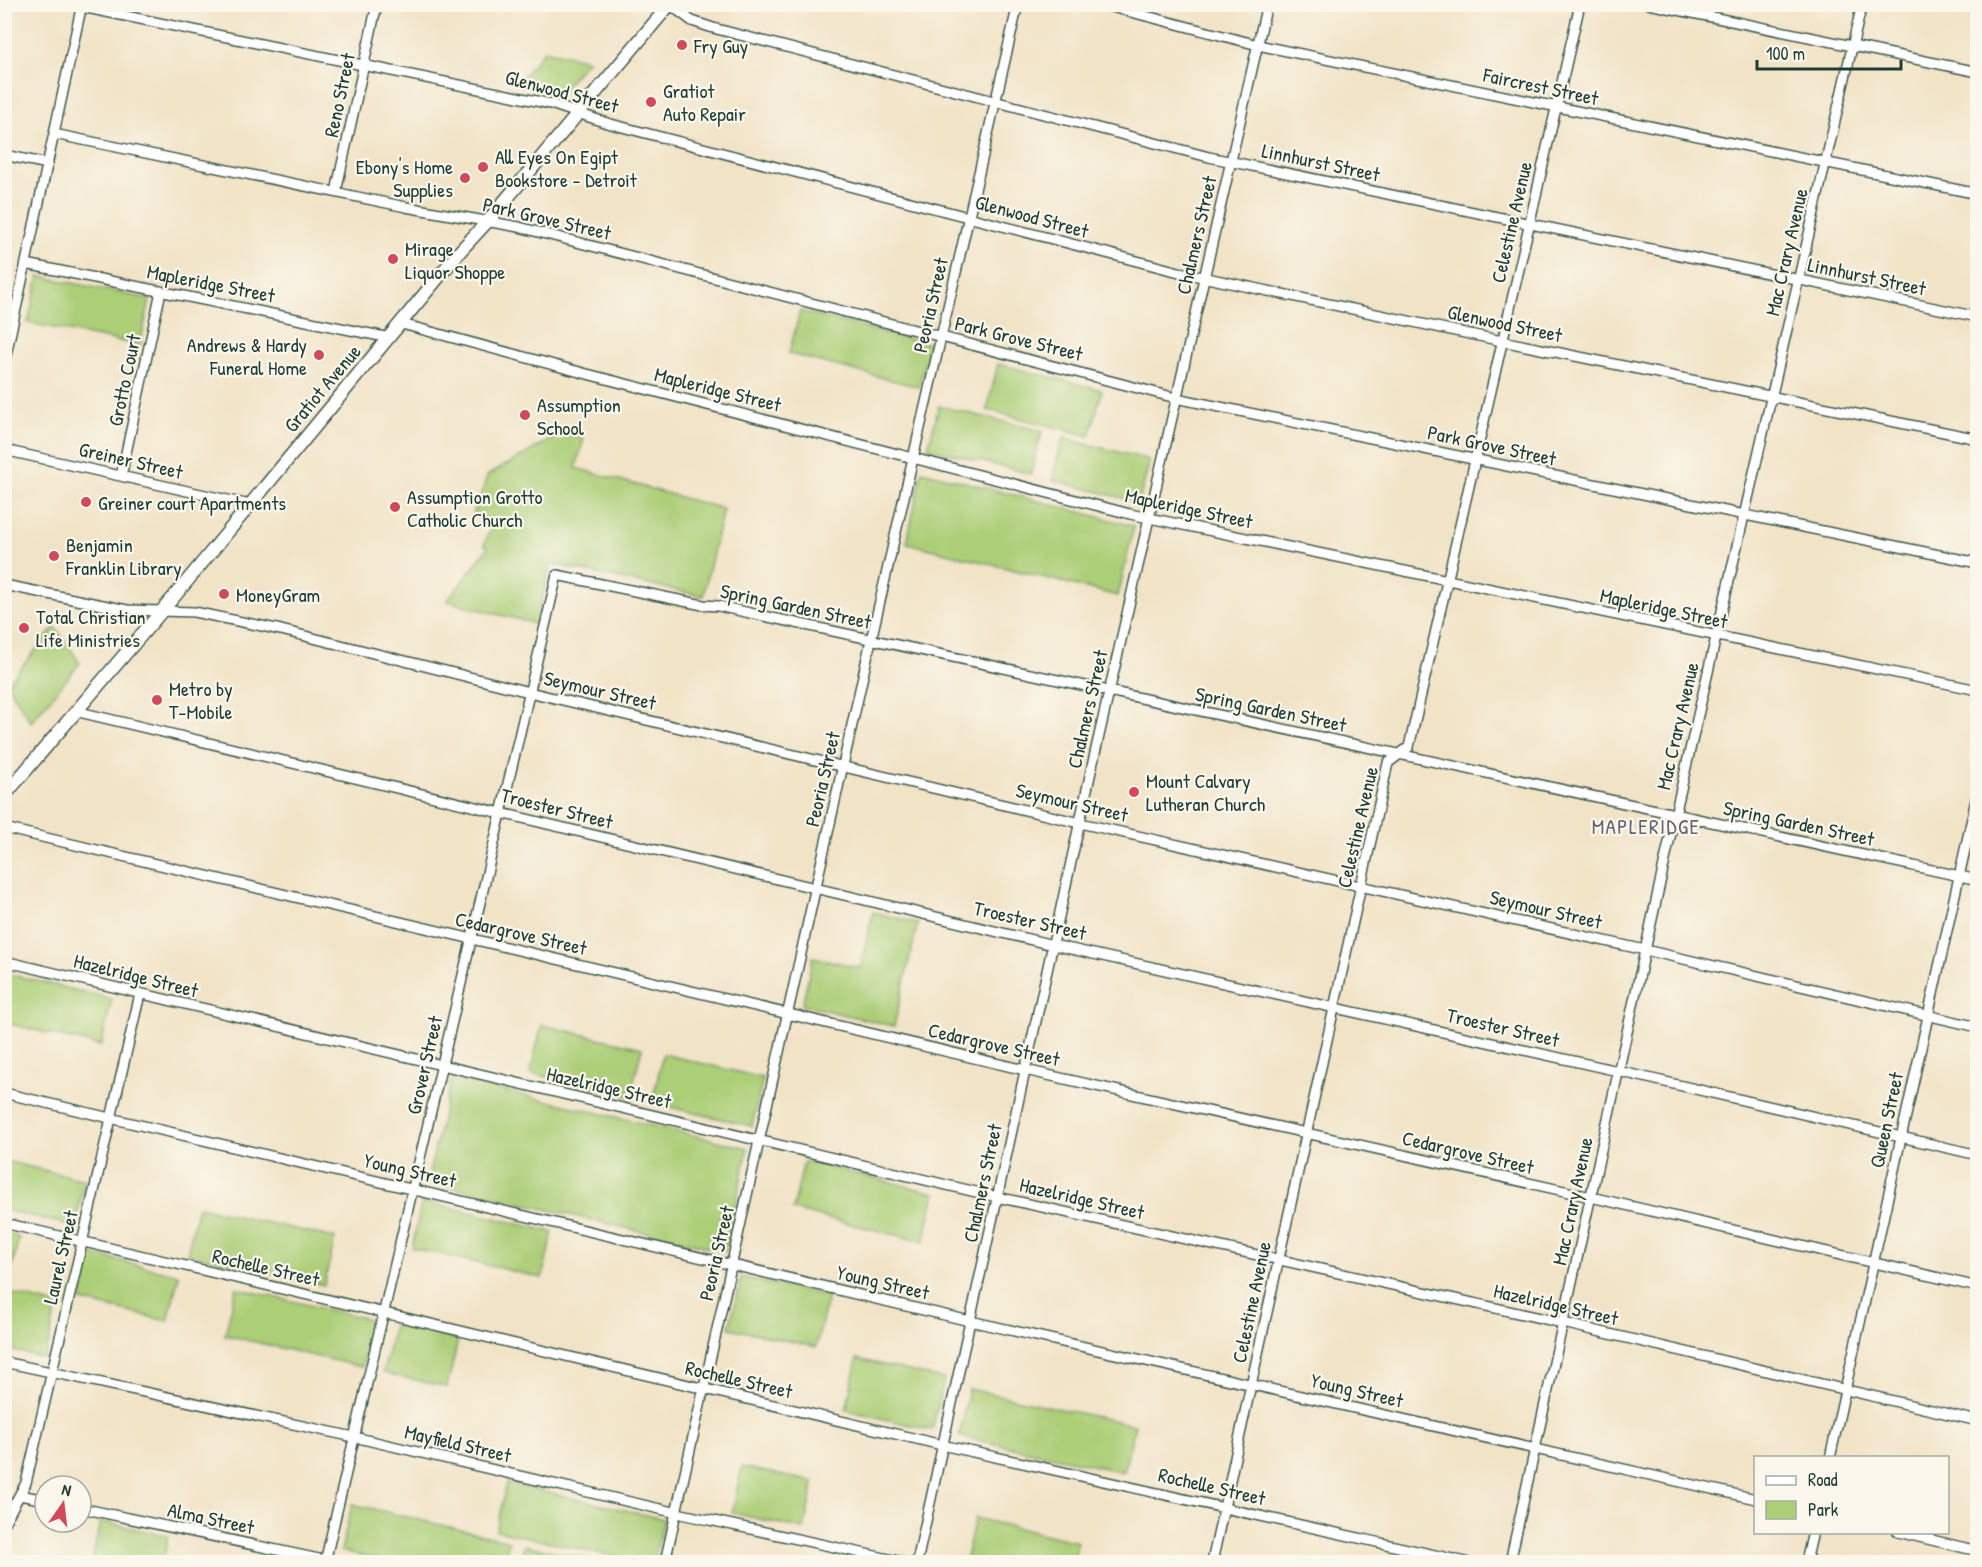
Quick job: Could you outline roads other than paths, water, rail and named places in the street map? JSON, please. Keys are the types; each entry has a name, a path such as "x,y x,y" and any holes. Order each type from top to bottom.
{"main road":[{"name":"Gratiot Avenue","path":"4,796 669,5"}],"street":[{"name":"Reno Street","path":"336,192 377,4"},
{"name":"Peoria Street","path":"665,1563 871,640 1017,4"},
{"name":"Faircrest Street","path":"1100,4 1258,45 1977,194"},
{"name":"Chalmers Street","path":"917,1563 1109,692 1267,4"},
{"name":"Celestine Avenue","path":"1212,1563 1388,763 1409,747 1580,4"},
{"path":"1649,4 1977,72"},
{"name":"Mac Crary Avenue","path":"1510,1563 1715,637 1862,4"},
{"name":"Linnhurst Street","path":"669,5 692,21 713,28 1231,161 1977,316"},
{"name":"Glenwood Street","path":"82,6 551,104 578,114 968,218 1204,278 1502,342 1977,439"},
{"path":"4,364 82,6"},
{"name":"Park Grove Street","path":"54,134 567,238 1176,398 1977,563"},
{"path":"4,154 48,164"},
{"name":"Mapleridge Street","path":"26,264 390,338"},
{"name":"Grotto Court","path":"121,476 161,291"},
{"name":"Mapleridge Street","path":"402,324 1149,518 1977,690"},
{"name":"Greiner Street","path":"4,450 250,505"},
{"name":"Spring Garden Street","path":"557,574 703,605 718,606 1977,880"},
{"name":"Grover Street","path":"328,1562 354,1437 557,574"},
{"name":"Seymour Street","path":"4,585 127,610 194,612 281,630 529,692 1080,823 1977,1027"},
{"name":"Troester Street","path":"75,711 1053,945 1618,1071 1977,1155"},
{"name":"Queen Street","path":"1830,1456 1977,791"},
{"name":"Cedargrove Street","path":"4,828 1025,1070 1591,1197 1977,1287"},
{"name":"Hazelridge Street","path":"4,961 997,1197 1563,1323 1977,1420"},
{"name":"Laurel Street","path":"4,1523 26,1483 140,994"},
{"name":"Young Street","path":"4,1093 970,1321 1754,1499"},
{"name":"Rochelle Street","path":"4,1223 942,1445 1466,1563"},
{"name":"Mayfield Street","path":"4,1362 354,1437 676,1513 903,1563"},
{"path":"20,1495 33,1498"},
{"name":"Alma Street","path":"93,1511 328,1562"},
{"path":"1806,1563 1813,1534"},
{"path":"1902,1534 1977,1551"}],"place":[{"name":"Fry Guy","path":"682,45"},
{"name":"Gratiot Auto Repair","path":"651,102"},
{"name":"All Eyes On Egipt Bookstore - Detroit","path":"483,167"},
{"name":"Ebony's Home Supplies","path":"465,178"},
{"name":"Mirage Liquor Shoppe","path":"393,259"},
{"name":"Andrews & Hardy Funeral Home","path":"319,355"},
{"name":"Assumption School","path":"525,415"},
{"name":"Greiner court Apartments","path":"86,502"},
{"name":"Assumption Grotto Catholic Church","path":"395,507"},
{"name":"Benjamin Franklin Library","path":"54,556"},
{"name":"MoneyGram","path":"224,594"},
{"name":"Total Christian Life Ministries","path":"24,628"},
{"name":"Metro by T-Mobile","path":"157,700"},
{"name":"Mount Calvary Lutheran Church","path":"1134,792"}],"district":[{"name":"MAPLERIDGE","path":"1646,826"}]}
